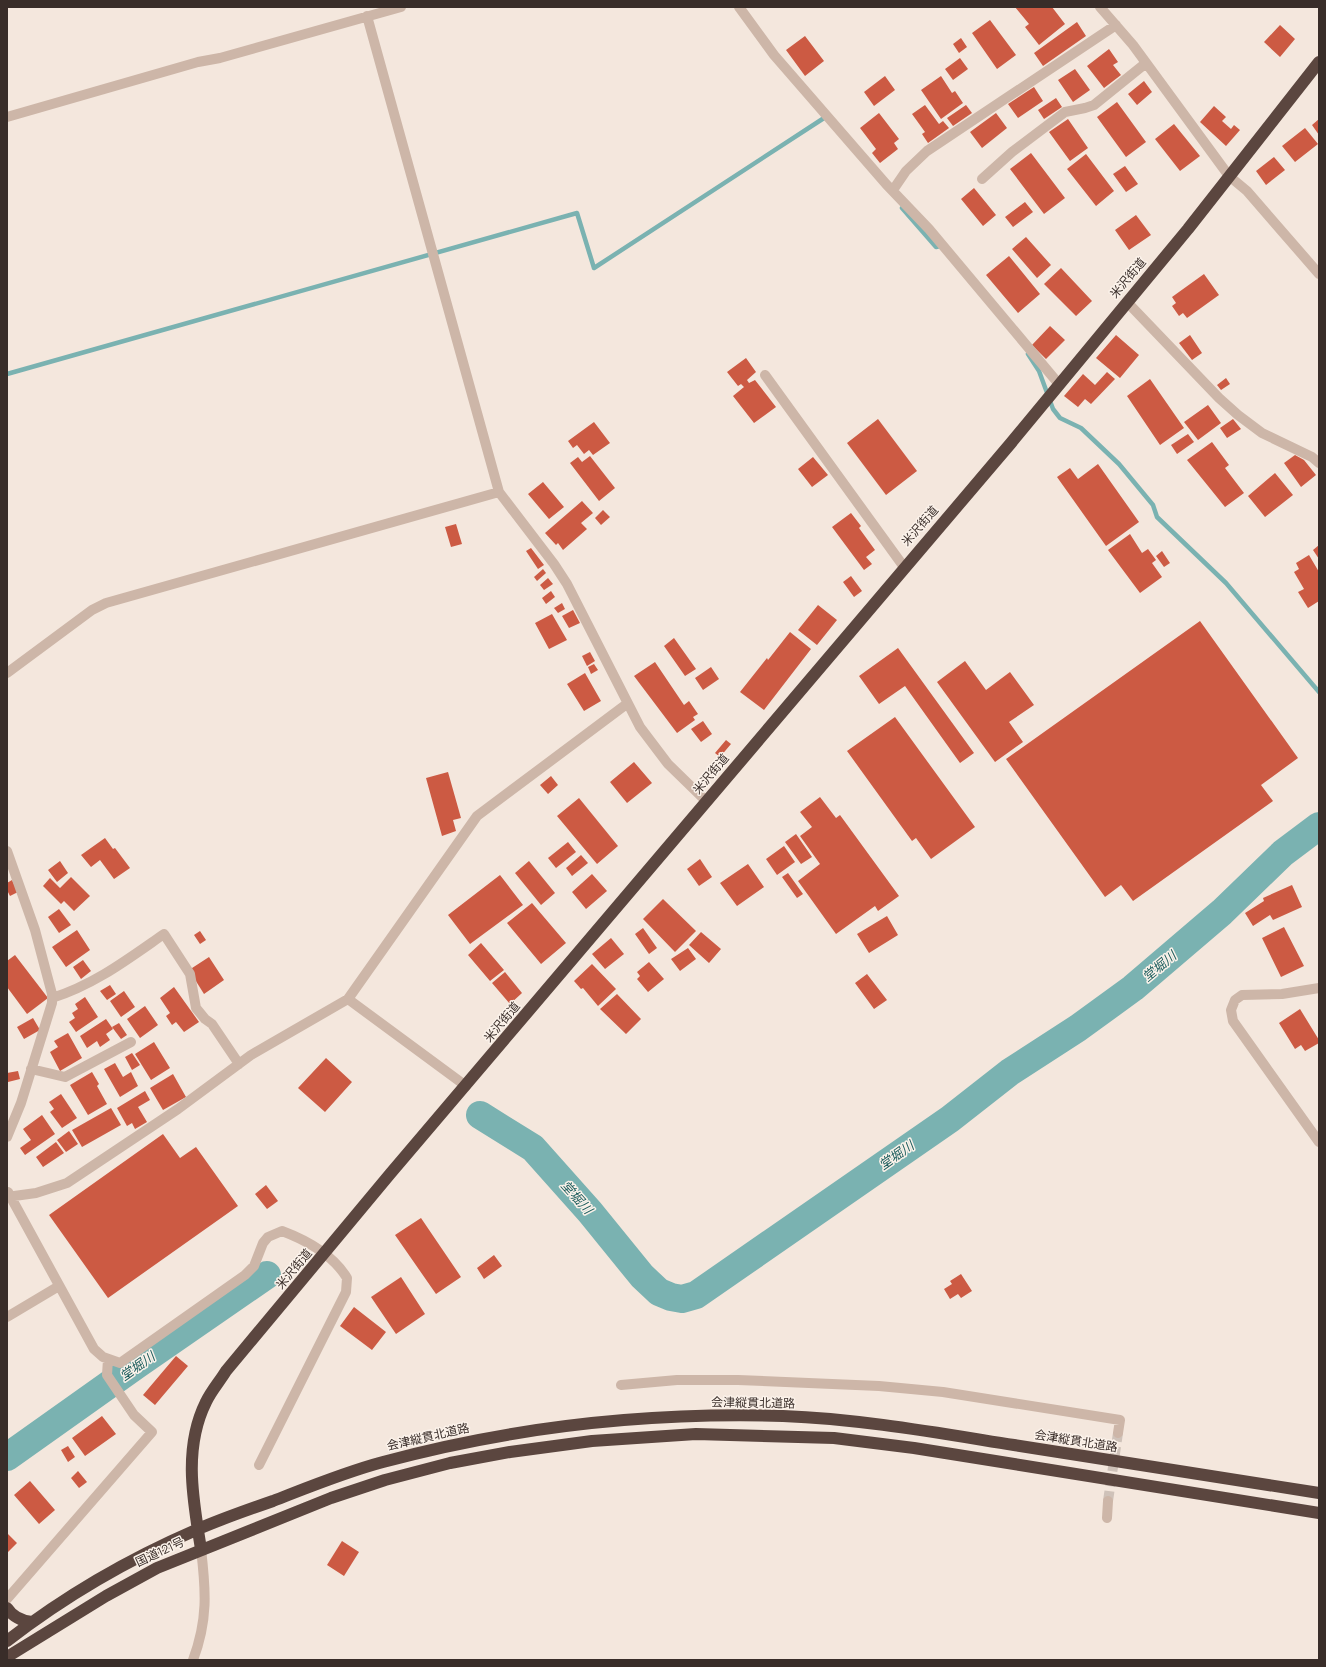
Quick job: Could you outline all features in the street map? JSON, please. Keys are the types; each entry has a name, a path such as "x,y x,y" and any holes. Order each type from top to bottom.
{"highway":[{"name":"米沢街道","path":"197,1529 192,1500 193,1445 198,1423 206,1401 226,1371 325,1254 390,1174 904,567 1011,443 1229,176 1319,62"},
{"name":"会津縦貫北道路","path":"197,1529 325,1480 379,1463 446,1446 506,1435 592,1423 703,1416 786,1416 894,1426 1319,1493"},
{"path":"201,1549 331,1498 385,1480 450,1463 510,1452 592,1441 696,1434 834,1438 914,1448 1319,1513"},
{"name":"国道121号","path":"7,1641 32,1622 101,1578 143,1554 197,1529 201,1549 156,1568 106,1596 7,1658"},
{"path":"7,1608 10,1613 24,1621 32,1622"}],"street":[{"path":"7,117 401,7"},
{"path":"739,7 774,55 893,190 930,229 1058,384"},
{"path":"1100,7 1146,63 1229,176 1247,191 1319,274"},
{"path":"367,16 499,492 554,564 567,584 640,727 668,764 706,801"},
{"path":"893,190 906,171 927,151 1116,25"},
{"path":"982,179 1012,152 1065,112 1094,105 1146,63"},
{"path":"1127,302 1219,398 1238,415 1262,433 1312,457 1319,463"},
{"path":"765,375 904,567"},
{"path":"7,674 92,610 106,603 499,492"},
{"path":"259,1465 346,1292 347,1278 339,1267 325,1254 296,1235 282,1231 268,1237 263,1243 254,1266 245,1275 120,1363 108,1359 94,1349 8,1194 36,1193 67,1183 178,1109 239,1064 278,1038 348,999 477,816 624,706"},
{"path":"7,851 35,930 49,980 52,998 21,1103 7,1137"},
{"path":"52,998 75,991 107,973 164,934 190,974 193,1000 196,1008 205,1019 212,1024 239,1064"},
{"path":"1319,988 1282,994 1242,995 1235,1000 1231,1016 1237,1028 1319,1142"},
{"path":"348,999 466,1086"},
{"path":"31,1069 65,1077 131,1042"},
{"path":"7,1317 59,1286"},
{"path":"7,1599 152,1432 134,1415 107,1375 108,1359"},
{"path":"621,1385 677,1380 738,1380 822,1382 943,1392 1120,1420 1118,1433"},
{"path":"1107,1518 1108,1501"},
{"path":"193,1660 205,1616 205,1582 201,1549"}],"building":[{"path":"1015,7 1052,7 1065,24 1039,45 1025,27 1029,24"},
{"path":"990,20 1016,55 997,69 972,33"},
{"path":"1077,22 1086,36 1043,66 1034,53"},
{"path":"1280,25 1295,39 1280,57 1264,42"},
{"path":"805,36 824,61 805,76 786,50"},
{"path":"961,38 967,47 959,53 953,44"},
{"path":"1109,49 1118,62 1113,65 1121,75 1104,88 1087,66"},
{"path":"960,58 968,69 953,80 945,69"},
{"path":"1075,69 1090,90 1073,102 1058,80"},
{"path":"885,76 895,90 874,106 864,92"},
{"path":"941,76 952,93 955,91 963,103 941,119 921,90"},
{"path":"1144,81 1152,92 1137,105 1128,94"},
{"path":"1034,87 1043,101 1018,118 1008,104"},
{"path":"1056,98 1062,107 1044,119 1038,110"},
{"path":"1117,102 1146,142 1126,157 1097,117"},
{"path":"925,105 939,124 943,121 949,128 928,143 922,134 925,132 912,114"},
{"path":"966,105 972,113 953,126 947,118"},
{"path":"1214,106 1226,117 1222,121 1231,129 1234,125 1240,130 1226,146 1200,122"},
{"path":"879,113 899,139 894,143 898,149 880,163 872,153 876,149 860,128"},
{"path":"996,113 1007,128 982,148 970,132"},
{"path":"1068,119 1088,148 1070,161 1049,132"},
{"path":"1319,119 1319,135 1312,125"},
{"path":"1174,124 1200,156 1180,171 1155,139"},
{"path":"1305,128 1318,144 1295,162 1282,146"},
{"path":"1031,153 1065,198 1044,214 1010,169"},
{"path":"1086,154 1114,191 1096,206 1067,169"},
{"path":"1274,157 1285,170 1266,185 1256,171"},
{"path":"1125,166 1138,184 1126,192 1113,174"},
{"path":"974,188 996,215 983,226 961,199"},
{"path":"1025,202 1033,212 1013,227 1005,217"},
{"path":"1136,215 1151,235 1129,250 1115,230"},
{"path":"1026,237 1051,265 1037,278 1012,249"},
{"path":"1009,256 1040,294 1018,313 986,275"},
{"path":"1061,268 1092,301 1076,316 1044,284"},
{"path":"1204,274 1219,295 1187,318 1183,313 1179,316 1172,306 1176,303 1172,297"},
{"path":"1050,326 1065,340 1046,359 1032,345"},
{"path":"1116,335 1139,355 1120,378 1096,358"},
{"path":"1190,335 1202,353 1192,360 1179,343"},
{"path":"746,358 756,372 747,380 749,383 755,380 776,407 754,423 733,396 744,387 741,384 738,386 727,372"},
{"path":"1107,372 1115,379 1091,404 1085,399 1078,407 1064,396 1083,374 1095,385"},
{"path":"1226,378 1230,384 1221,390 1217,385"},
{"path":"1150,379 1184,428 1160,445 1127,396"},
{"path":"1208,405 1221,423 1198,440 1184,422"},
{"path":"878,419 917,471 886,495 847,443"},
{"path":"1233,419 1241,429 1227,438 1220,428"},
{"path":"594,422 610,443 593,455 589,450 584,454 577,445 573,448 568,441"},
{"path":"1188,434 1194,442 1177,454 1171,445"},
{"path":"1212,442 1229,465 1225,468 1244,493 1225,507 1187,460"},
{"path":"1295,455 1304,460 1316,475 1301,487 1284,463"},
{"path":"590,456 615,488 599,501 570,463 578,457 582,462"},
{"path":"813,457 828,475 812,487 798,469"},
{"path":"1098,464 1139,522 1106,546 1057,477 1070,468 1078,479"},
{"path":"1275,473 1293,495 1265,517 1248,496"},
{"path":"543,482 564,507 549,519 528,494"},
{"path":"582,501 593,513 581,523 587,529 563,550 558,543 556,545 545,533"},
{"path":"603,510 610,517 601,525 595,518"},
{"path":"851,513 861,526 859,528 875,550 866,557 872,564 864,570 832,527"},
{"path":"456,524 462,544 451,547 445,527"},
{"path":"1130,534 1142,553 1148,549 1156,560 1152,563 1162,577 1140,593 1108,550"},
{"path":"1319,545 1319,559 1313,550"},
{"path":"531,548 544,565 538,569 526,551"},
{"path":"1162,551 1170,563 1164,567 1156,556"},
{"path":"1309,555 1319,572 1319,601 1308,608 1298,592 1304,589 1294,572 1299,569 1296,563"},
{"path":"543,569 546,573 537,581 534,577"},
{"path":"851,576 862,591 854,597 843,582"},
{"path":"548,578 553,584 544,590 540,585"},
{"path":"551,591 555,597 546,604 542,598"},
{"path":"562,603 565,609 558,613 554,608"},
{"path":"818,605 837,620 817,645 798,630"},
{"path":"573,610 580,623 569,628 562,616"},
{"path":"552,614 567,640 549,649 535,623"},
{"path":"1200,621 1298,758 1261,785 1273,801 1133,901 1121,885 1105,897 1006,759"},
{"path":"790,632 811,649 764,710 740,692"},
{"path":"674,638 696,669 685,676 664,646"},
{"path":"898,648 974,753 960,763 905,686 879,704 859,676"},
{"path":"590,652 595,661 587,666 582,656"},
{"path":"965,661 986,690 1010,672 1034,705 1009,722 1023,742 995,762 937,682"},
{"path":"655,662 684,705 689,701 698,714 693,717 695,720 677,733 634,676"},
{"path":"594,664 598,670 591,674 588,667"},
{"path":"711,667 719,679 703,690 695,678"},
{"path":"585,673 601,701 584,711 567,684"},
{"path":"895,717 975,827 931,859 916,838 912,841 847,751"},
{"path":"703,721 712,734 701,742 691,729"},
{"path":"726,740 731,744 720,757 715,753"},
{"path":"634,762 652,783 627,803 610,782"},
{"path":"448,772 461,818 453,820 456,831 442,836 426,778"},
{"path":"551,776 558,785 548,794 540,785"},
{"path":"820,797 836,818 840,815 899,896 878,911 875,906 836,934 798,881 820,864 800,836 812,827 800,812"},
{"path":"579,798 618,846 597,864 557,816"},
{"path":"796,834 812,857 801,864 785,842"},
{"path":"105,838 113,849 115,848 130,868 114,879 100,860 91,867 81,855"},
{"path":"568,842 576,852 556,868 548,858"},
{"path":"784,846 795,862 777,875 766,859"},
{"path":"581,855 588,863 572,876 566,868"},
{"path":"700,859 712,877 699,886 687,869"},
{"path":"60,861 68,873 57,882 48,870"},
{"path":"529,861 555,893 541,905 515,873"},
{"path":"748,864 764,887 737,906 720,883"},
{"path":"788,873 803,894 797,898 782,877"},
{"path":"592,874 607,891 586,909 572,892"},
{"path":"500,875 523,905 470,944 448,915"},
{"path":"71,877 90,896 74,911 64,901 61,904 43,886 50,878 60,888"},
{"path":"12,880 18,892 10,896 7,890 7,883"},
{"path":"1292,885 1302,907 1273,920 1270,915 1253,926 1245,913 1264,901 1263,898"},
{"path":"663,899 696,931 675,952 643,919"},
{"path":"532,903 566,943 541,964 507,923"},
{"path":"59,909 71,925 59,933 48,917"},
{"path":"887,916 898,935 869,953 857,934"},
{"path":"1284,927 1304,966 1281,977 1262,938"},
{"path":"643,928 657,948 649,954 635,934"},
{"path":"77,930 90,950 66,967 52,947"},
{"path":"200,931 206,940 200,944 194,935"},
{"path":"701,932 721,949 709,963 689,945"},
{"path":"611,938 624,954 605,969 592,954"},
{"path":"481,943 504,970 490,981 468,955"},
{"path":"688,948 696,959 680,971 671,959"},
{"path":"15,955 48,998 27,1014 7,987 7,961"},
{"path":"209,957 224,980 204,994 189,970"},
{"path":"83,960 91,971 81,979 73,967"},
{"path":"649,962 664,979 648,992 637,979 640,976 637,972"},
{"path":"592,964 616,989 598,1006 583,988 581,989 574,981"},
{"path":"505,972 522,993 510,1004 492,983"},
{"path":"867,974 887,1000 874,1009 855,983"},
{"path":"110,985 116,994 107,1000 100,991"},
{"path":"174,987 199,1022 184,1032 176,1022 172,1025 166,1016 170,1013 160,998"},
{"path":"124,991 135,1007 121,1017 110,1001"},
{"path":"617,994 641,1019 626,1034 600,1009"},
{"path":"85,997 98,1017 76,1032 69,1022 75,1018 72,1013 78,1009 75,1004"},
{"path":"145,1006 158,1025 140,1038 127,1019"},
{"path":"1300,1009 1319,1040 1319,1043 1305,1051 1301,1045 1295,1049 1279,1023"},
{"path":"33,1018 40,1030 24,1039 17,1027"},
{"path":"106,1019 113,1029 106,1034 110,1040 100,1047 97,1041 87,1048 80,1036"},
{"path":"119,1023 127,1035 121,1039 112,1027"},
{"path":"68,1033 82,1058 60,1071 50,1052 58,1047 54,1041"},
{"path":"154,1042 170,1068 151,1080 135,1054"},
{"path":"132,1053 140,1065 132,1070 125,1057"},
{"path":"326,1058 352,1082 325,1112 298,1088"},
{"path":"115,1063 123,1077 131,1072 138,1086 120,1097 104,1069"},
{"path":"18,1071 20,1079 8,1082 7,1073"},
{"path":"92,1072 99,1084 97,1086 107,1104 88,1115 70,1085"},
{"path":"173,1074 186,1097 163,1110 150,1088"},
{"path":"145,1091 150,1100 138,1107 147,1122 135,1129 132,1123 127,1126 117,1108"},
{"path":"61,1094 77,1118 62,1128 50,1112 54,1109 49,1102"},
{"path":"111,1108 121,1125 82,1147 72,1130"},
{"path":"42,1115 55,1134 25,1155 20,1148 31,1140 23,1129"},
{"path":"69,1131 78,1144 66,1152 57,1140"},
{"path":"163,1134 180,1158 196,1147 238,1206 108,1298 49,1215"},
{"path":"56,1142 64,1153 43,1167 36,1157"},
{"path":"266,1185 278,1201 267,1209 255,1194"},
{"path":"421,1218 461,1277 436,1294 395,1235"},
{"path":"494,1255 502,1266 484,1279 477,1268"},
{"path":"961,1274 972,1291 961,1298 958,1294 950,1299 944,1289 952,1284 950,1281"},
{"path":"401,1277 425,1314 396,1334 371,1297"},
{"path":"354,1307 386,1332 372,1350 340,1326"},
{"path":"176,1356 188,1366 155,1405 143,1395"},
{"path":"102,1416 116,1434 85,1456 72,1438"},
{"path":"68,1446 75,1457 68,1462 61,1450"},
{"path":"78,1471 87,1482 79,1488 71,1478"},
{"path":"30,1481 55,1510 39,1524 14,1495"},
{"path":"7,1533 17,1543 7,1553"},
{"path":"342,1541 359,1552 344,1576 327,1565"}],"waterway":[{"path":"7,374 577,213 594,268 824,118"},
{"path":"902,208 936,247 942,247"},
{"path":"1028,354 1039,371 1053,409 1060,418 1081,428 1119,464 1153,505 1157,517 1226,583 1319,692"},
{"name":"堂堀川","path":"480,1115 533,1148 590,1212 642,1276 659,1292 671,1297 682,1299 696,1295 950,1119 1010,1072 1078,1028 1133,988 1222,912 1283,853 1319,826"},
{"name":"堂堀川","path":"7,1457 267,1275"}],"tunnel":[{"path":"1108,1501 1118,1433"}]}
